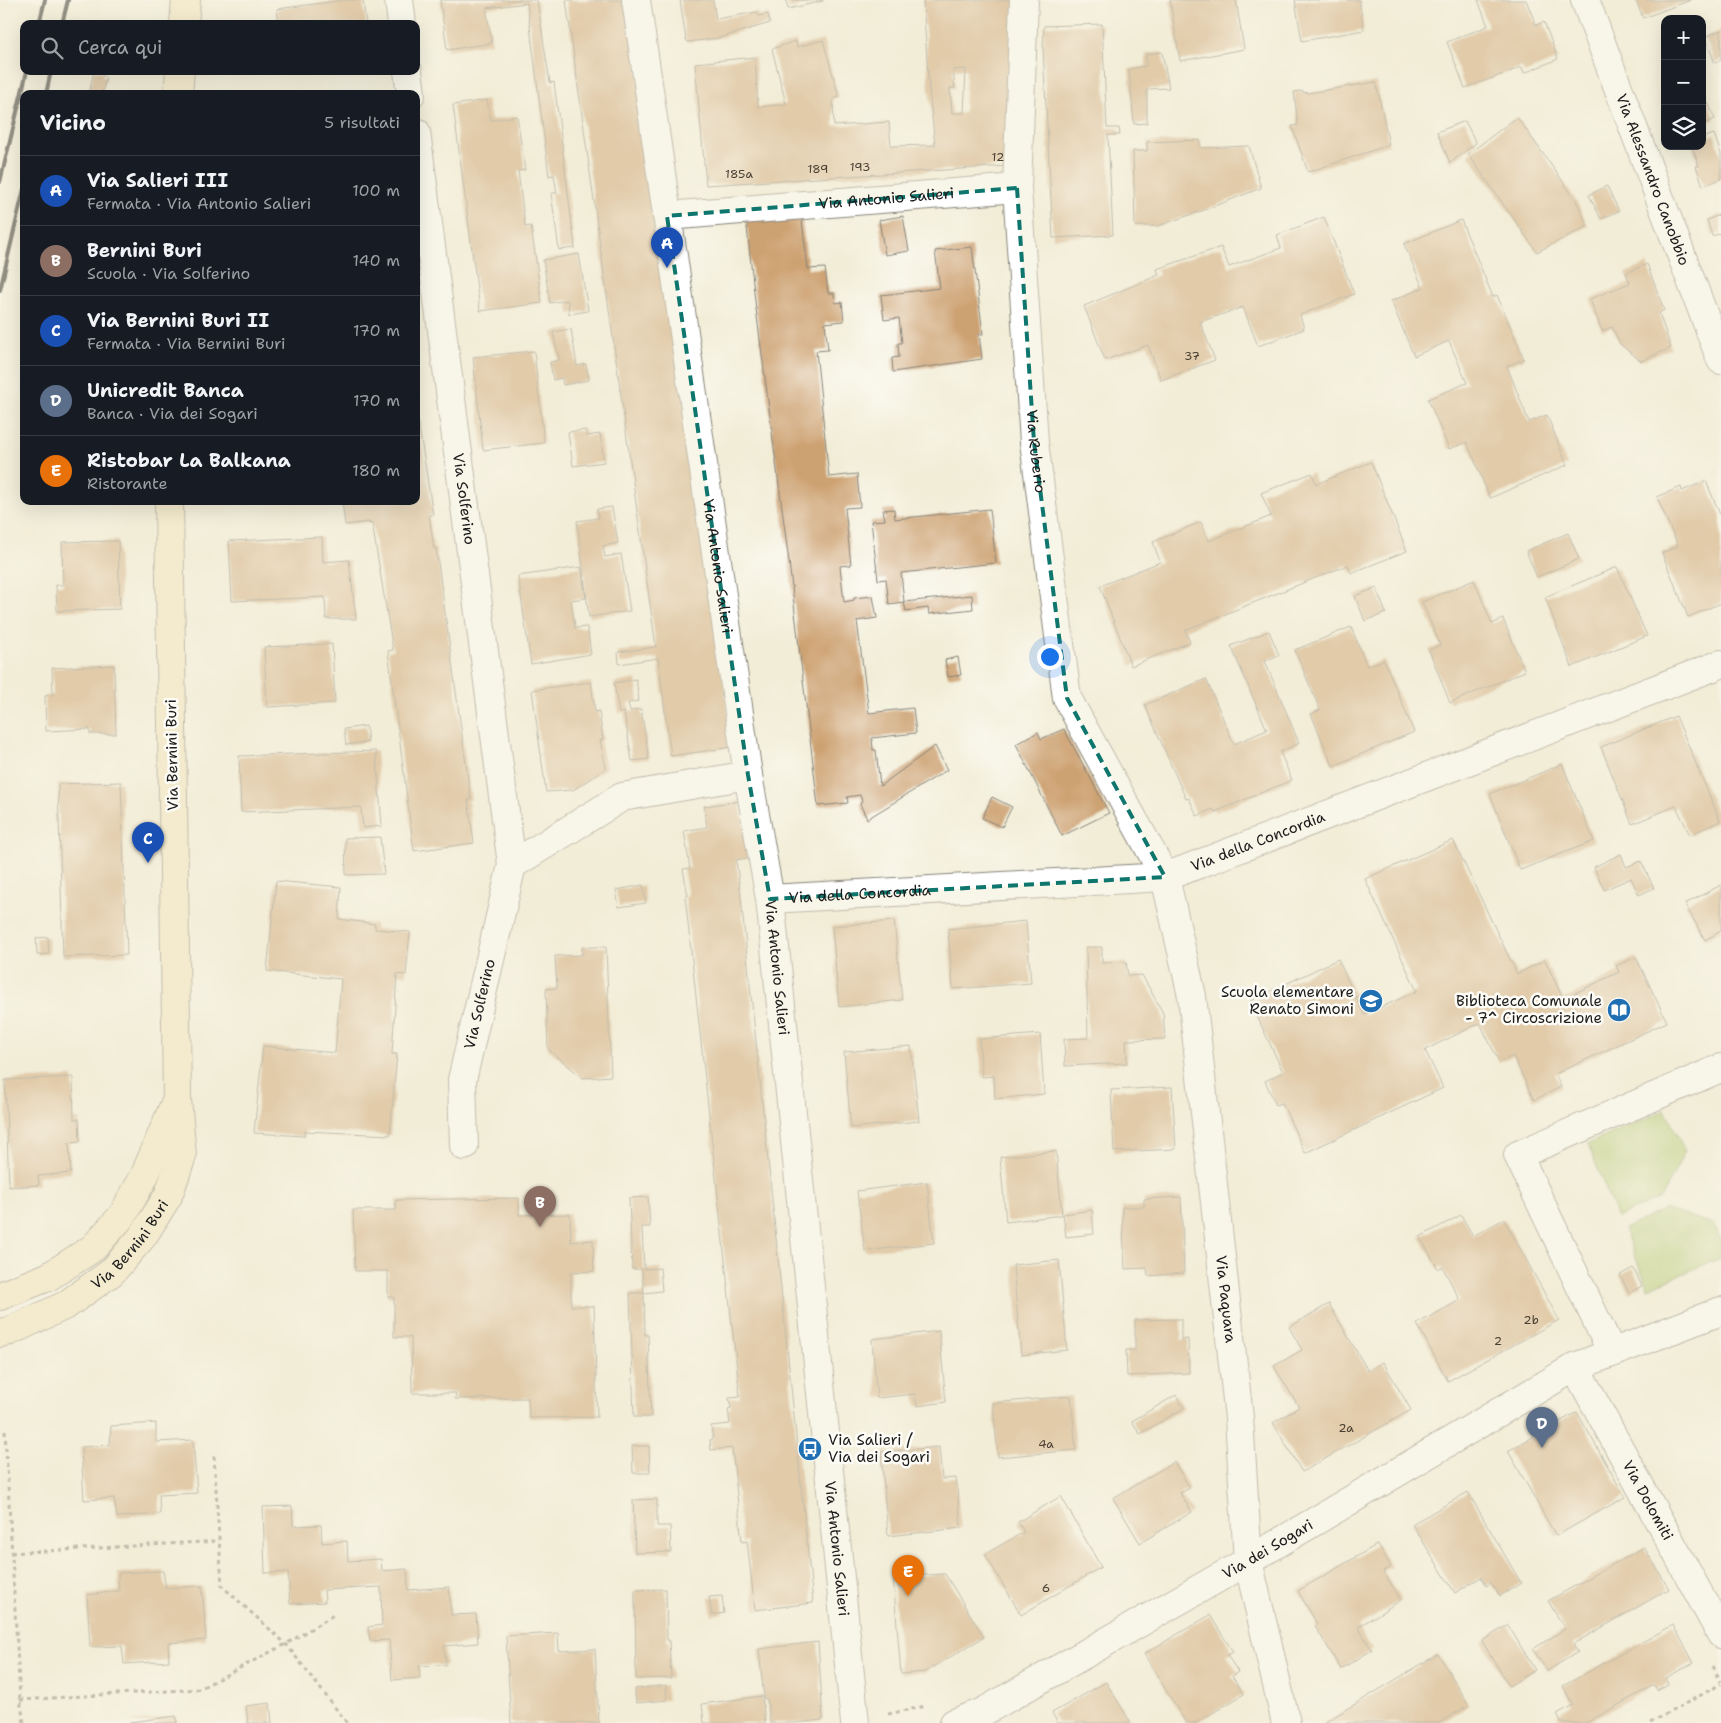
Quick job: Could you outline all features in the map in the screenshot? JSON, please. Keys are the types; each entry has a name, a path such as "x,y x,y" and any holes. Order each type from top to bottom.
{"street":[{"path":"184,20 186,0"},
{"path":"399,0 402,20"},
{"name":"Via Antonio Salieri","path":"636,0 748,775 770,900 856,1723"},
{"name":"Via Ruberio","path":"1024,0 1017,188 1034,442 1067,698 1165,877"},
{"name":"Via Alessandro Canobbio","path":"1585,0 1721,360"},
{"path":"178,90 180,75"},
{"path":"409,75 410,90"},
{"name":"Via Solferino","path":"420,163 512,865 462,1080 464,1146"},
{"name":"Via Antonio Salieri","path":"667,216 1017,188"},
{"name":"Via Bernini Buri","path":"0,1333 10,1331 66,1305 112,1272 143,1236 168,1196 182,1156 176,1099 169,505"},
{"name":"Via della Concordia","path":"770,900 1165,877 1721,664"},
{"path":"512,865 622,797 748,775"},
{"name":"Via Paquara","path":"1165,877 1192,996 1240,1418 1248,1561 1286,1723"},
{"path":"1612,1353 1518,1155 1721,1068"},
{"name":"Via Bernini Buri","path":"0,1296 48,1277 92,1248 122,1216 144,1177 176,1099"},
{"name":"Via dei Sogari","path":"954,1723 983,1712 1248,1561 1576,1367 1721,1311"},
{"name":"Via Dolomiti","path":"1576,1367 1721,1634"}],"path":[{"path":"5,1431 20,1700 24,1723"},
{"path":"214,1456 222,1586 286,1644 347,1723"},
{"path":"11,1553 219,1542"},
{"path":"20,1700 200,1689 286,1644 334,1614"},
{"path":"1650,1723 1721,1683 1712,1665"}],"highlighted area":[{"path":"1017,188 1034,442 1067,698 1165,877 770,899 748,775 667,216"}],"green space":[{"path":"1665,1110 1685,1151 1662,1197 1617,1218 1588,1144"},
{"path":"1664,1209 1714,1224 1721,1241 1721,1258 1648,1288 1624,1229"}],"building":[{"path":"344,0 363,0 366,20 278,20 277,9"},
{"path":"440,0 537,0 550,83 554,82 575,248 559,250 551,193 557,193 554,175 549,176 527,3 486,8 492,43 447,50"},
{"path":"566,0 628,0 733,747 671,756 658,658 619,664 618,652 656,647"},
{"path":"680,0 713,0 716,19 757,12 759,16 768,14 770,23 719,38 688,42 686,40"},
{"path":"786,0 823,0 823,1 788,9"},
{"path":"923,0 1017,0 1008,166 706,185 695,63 755,57 758,107 786,104 772,49 796,41 797,47 823,40 839,97 833,99 834,126 889,122 891,146 935,145","holes":["966,69 964,113 952,113 950,88 955,88 953,70"]},
{"path":"1170,0 1236,0 1244,49 1180,61"},
{"path":"1295,0 1359,0 1364,30 1302,41"},
{"path":"1478,0 1526,0 1536,25 1544,22 1558,59 1524,73 1522,67 1465,88 1447,42 1488,26"},
{"path":"1636,0 1691,0 1643,18"},
{"path":"1102,24 1107,128 1119,128 1120,135 1108,135 1113,235 1053,238 1043,49 1044,26"},
{"path":"1721,30 1721,60 1715,63 1706,40 1706,37"},
{"path":"1162,52 1169,88 1147,89 1147,123 1134,124 1129,69 1146,66 1146,54"},
{"path":"93,75 102,75 106,78 103,90 90,90"},
{"path":"1376,82 1389,145 1308,172 1292,126 1298,125 1294,92 1308,93"},
{"path":"1706,98 1715,119 1706,123"},
{"path":"487,100 491,120 517,116 525,170 518,171 525,227 531,226 542,303 480,311 453,105"},
{"path":"1517,117 1576,200 1588,226 1537,252 1468,154"},
{"path":"1465,121 1476,143 1450,163 1437,132"},
{"path":"1714,134 1721,154 1721,179 1703,186 1696,166 1699,166 1693,150 1706,150 1706,137"},
{"path":"1200,140 1201,148 1249,146 1261,188 1158,226 1135,226 1133,151 1147,151 1147,142"},
{"path":"1607,186 1619,211 1601,219 1589,195"},
{"path":"801,213 808,269 825,268 828,293 834,293 835,303 842,302 844,321 825,323 828,350 816,351 829,477 857,474 860,507 845,508 851,565 840,566 844,602 854,600 854,598 873,596 877,618 857,621 869,713 913,708 916,733 872,738 873,750 876,750 880,786 935,746 947,770 867,819 860,804 862,801 860,795 847,797 848,803 818,806 755,301 746,218"},
{"path":"1721,214 1721,233 1712,236 1707,220"},
{"path":"903,216 909,251 885,255 879,220"},
{"path":"1324,217 1354,294 1300,315 1304,329 1258,346 1243,307 1200,322 1215,360 1161,380 1148,345 1105,360 1084,306 1159,275 1157,269 1221,247 1229,267 1281,248 1277,235"},
{"path":"1461,220 1493,297 1497,295 1524,359 1507,366 1529,422 1547,415 1567,465 1490,498 1467,442 1449,449 1428,399 1467,383 1449,341 1414,356 1391,301 1423,288 1404,244"},
{"path":"972,247 983,334 979,334 982,359 893,372 892,358 899,357 898,343 902,343 899,318 884,320 881,295 940,288 935,251"},
{"path":"579,254 588,311 569,314 568,300 550,303 543,260"},
{"path":"1647,264 1664,310 1659,313 1671,348 1641,361 1620,344 1612,327 1602,331 1590,299 1630,283 1626,273"},
{"path":"571,329 577,366 586,364 589,380 563,385 562,378 553,380 550,362 559,360 553,332"},
{"path":"534,351 544,443 483,450 473,357"},
{"path":"586,430 586,436 600,434 604,462 573,466 568,432"},
{"path":"420,433 433,515 429,515 434,549 436,548 471,800 468,800 474,843 414,851 388,651 393,650 372,523 345,525 342,505 420,505"},
{"path":"1371,462 1407,551 1351,573 1348,565 1185,630 1190,642 1131,666 1100,586 1160,562 1153,542 1201,522 1209,541 1271,516 1261,493 1312,473 1316,484"},
{"path":"1706,481 1721,517 1721,603 1688,617 1662,553 1678,546 1657,497 1681,487 1682,491"},
{"path":"612,507 618,543 603,546 605,557 621,554 630,611 589,617 577,521 599,518 597,509"},
{"path":"894,509 895,519 990,509 996,563 901,573 904,602 889,604 886,579 878,580 871,521 885,520 883,510"},
{"path":"1568,533 1579,559 1537,577 1526,551"},
{"path":"322,537 323,562 349,560 356,619 326,619 325,597 232,601 229,541"},
{"path":"118,541 120,609 57,611 56,585 63,585 62,542"},
{"path":"581,567 586,598 571,600 575,628 587,627 591,654 531,664 518,576"},
{"path":"1617,567 1647,636 1572,667 1545,597"},
{"path":"1474,580 1492,624 1503,619 1525,671 1450,703 1429,650 1440,645 1422,602"},
{"path":"1376,588 1386,613 1365,621 1355,596"},
{"path":"972,595 973,609 929,614 928,608 906,611 904,602"},
{"path":"1351,627 1367,666 1384,660 1414,732 1333,766 1311,714 1320,710 1295,650"},
{"path":"1269,631 1279,655 1265,661 1299,743 1280,752 1292,780 1215,812 1213,809 1197,816 1189,798 1186,799 1145,705 1206,679 1234,744 1267,730 1231,646"},
{"path":"332,644 335,703 267,707 264,647"},
{"path":"958,657 961,675 948,677 945,660"},
{"path":"114,665 116,734 90,734 90,729 46,731 45,696 53,695 52,668"},
{"path":"636,679 639,701 628,703 630,711 641,709 649,759 632,761 624,712 619,713 614,683"},
{"path":"591,682 595,712 599,711 603,740 600,740 606,768 573,790 546,792 532,690"},
{"path":"1676,716 1720,821 1690,835 1676,806 1632,824 1601,747"},
{"path":"366,726 368,742 346,745 344,729"},
{"path":"1064,729 1109,813 1062,836 1016,744 1038,732 1041,739"},
{"path":"376,751 382,826 363,828 361,807 241,812 239,756"},
{"path":"1562,764 1594,841 1520,870 1490,794"},
{"path":"121,782 127,955 63,957 58,784"},
{"path":"992,797 1012,807 1002,827 982,818"},
{"path":"740,801 748,858 736,860 813,1603 755,1610 747,1541 742,1542 732,1448 711,1450 710,1440 713,1439 711,1426 730,1424 728,1409 731,1408 729,1398 740,1397 685,896 688,896 683,869 690,868 684,831 707,827 704,806"},
{"path":"380,837 384,874 346,875 345,838"},
{"path":"1453,840 1517,974 1545,960 1563,999 1619,972 1616,966 1636,957 1667,1022 1555,1074 1561,1087 1534,1100 1513,1056 1499,1062 1480,1023 1425,1050 1443,1088 1305,1153 1282,1103 1276,1105 1265,1081 1283,1072 1250,1001 1338,959 1364,1015 1417,991 1365,879"},
{"path":"1621,854 1626,867 1641,861 1654,888 1639,895 1631,878 1604,890 1594,867"},
{"path":"276,881 341,887 339,919 375,924 375,929 410,932 406,975 397,974 392,1054 397,1054 390,1135 305,1131 304,1136 254,1133 263,1046 335,1053 341,979 267,971"},
{"path":"643,885 646,903 619,907 616,890"},
{"path":"1721,885 1721,931 1705,940 1685,904"},
{"path":"894,921 902,1000 839,1007 832,926"},
{"path":"1026,921 1031,983 953,989 948,929"},
{"path":"48,937 49,954 37,955 36,938"},
{"path":"582,947 606,947 611,1076 583,1078 548,1049 546,989 557,988 555,956 582,955"},
{"path":"1086,947 1102,947 1102,963 1126,962 1128,976 1142,975 1163,1013 1165,1039 1126,1040 1127,1063 1065,1066 1064,1039 1088,1038"},
{"path":"1040,1034 1044,1094 995,1099 994,1076 982,1077 979,1039"},
{"path":"911,1046 919,1121 851,1128 844,1052"},
{"path":"73,1077 74,1119 79,1119 80,1142 69,1143 71,1173 38,1176 39,1185 9,1187 5,1080"},
{"path":"1172,1087 1176,1149 1114,1152 1111,1090"},
{"path":"1056,1151 1062,1215 1006,1222 1000,1157"},
{"path":"927,1182 934,1243 865,1251 857,1191"},
{"path":"648,1197 650,1227 642,1227 644,1269 660,1268 662,1291 644,1293 642,1269 632,1269 629,1198"},
{"path":"1181,1197 1184,1273 1148,1276 1147,1268 1125,1269 1122,1207 1144,1207 1144,1199"},
{"path":"519,1198 519,1215 570,1214 571,1242 593,1240 594,1271 571,1272 571,1306 594,1306 597,1417 529,1418 528,1398 455,1399 456,1393 412,1393 411,1337 394,1337 394,1297 388,1297 388,1271 355,1271 353,1210 396,1210 396,1200"},
{"path":"1092,1210 1094,1234 1066,1237 1063,1214"},
{"path":"1461,1215 1473,1236 1504,1219 1559,1320 1448,1381 1417,1324 1460,1300 1442,1266 1438,1269 1420,1237"},
{"path":"1059,1260 1067,1350 1021,1355 1013,1265"},
{"path":"1633,1268 1642,1286 1629,1293 1620,1275"},
{"path":"630,1293 644,1293 645,1335 648,1335 651,1417 634,1417"},
{"path":"1329,1304 1368,1371 1383,1362 1411,1410 1302,1472 1273,1423 1299,1407 1274,1366 1302,1350 1289,1327"},
{"path":"1181,1319 1181,1340 1188,1339 1189,1373 1127,1376 1126,1350 1135,1350 1135,1320"},
{"path":"939,1331 946,1402 917,1406 915,1394 877,1398 872,1339"},
{"path":"1176,1395 1184,1408 1140,1434 1132,1421"},
{"path":"1071,1396 1076,1450 998,1457 993,1403"},
{"path":"1577,1412 1625,1497 1556,1536 1508,1451"},
{"path":"156,1423 156,1442 193,1440 197,1493 159,1495 160,1514 117,1517 114,1498 84,1500 81,1447 110,1445 111,1426"},
{"path":"632,1446 649,1446 650,1473 633,1473"},
{"path":"939,1447 942,1479 956,1478 961,1528 888,1536 881,1452"},
{"path":"1174,1462 1190,1488 1180,1493 1192,1512 1140,1543 1113,1498"},
{"path":"1468,1492 1521,1583 1500,1596 1491,1583 1486,1586 1481,1577 1455,1593 1412,1524"},
{"path":"1061,1496 1101,1567 1021,1615 985,1554 1024,1532 1018,1522"},
{"path":"657,1499 657,1526 670,1526 671,1552 635,1553 633,1500"},
{"path":"292,1506 293,1526 321,1525 322,1543 347,1541 348,1561 381,1559 382,1571 407,1569 408,1590 449,1587 451,1615 476,1614 478,1643 444,1646 446,1665 419,1666 420,1678 392,1680 389,1640 370,1641 368,1627 382,1625 381,1587 324,1590 325,1602 290,1604 288,1572 265,1573 263,1507"},
{"path":"1378,1544 1391,1567 1383,1571 1401,1600 1358,1627 1372,1650 1341,1669 1315,1626 1317,1624 1298,1591"},
{"path":"1644,1547 1669,1589 1573,1644 1578,1652 1547,1671 1533,1649 1565,1629 1548,1601"},
{"path":"163,1571 166,1588 202,1586 206,1640 168,1643 169,1661 124,1664 122,1646 90,1647 87,1595 119,1591 118,1573"},
{"path":"945,1574 984,1637 925,1672 901,1674 893,1577"},
{"path":"666,1589 667,1640 669,1640 671,1678 636,1679 635,1590"},
{"path":"722,1596 724,1613 712,1615 709,1597"},
{"path":"1210,1615 1233,1652 1227,1655 1238,1672 1232,1676 1244,1694 1196,1723 1186,1723 1144,1654"},
{"path":"1508,1625 1535,1670 1509,1686 1482,1641"},
{"path":"1673,1625 1694,1663 1665,1678 1668,1684 1657,1690 1654,1685 1586,1723 1561,1723 1557,1714 1573,1705 1563,1686"},
{"path":"558,1633 559,1651 595,1649 599,1723 511,1723 506,1636"},
{"path":"818,1642 823,1720 770,1723 767,1699 764,1699 759,1649"},
{"path":"1438,1654 1469,1705 1439,1723 1324,1723"},
{"path":"1106,1682 1131,1723 1058,1723 1052,1713"},
{"path":"666,1685 667,1700 636,1703 635,1689"},
{"path":"762,1696 765,1723 704,1723 702,1704"},
{"path":"270,1703 272,1723 248,1723 246,1706"},
{"path":"176,1716 177,1723 130,1723 130,1722"}],"railway":[{"path":"40,20 45,0"},
{"path":"63,20 68,0"},
{"path":"22,90 26,75"},
{"path":"47,90 50,75"},
{"path":"0,182 20,100"},
{"path":"0,290 20,206"}],"place":[{"name":"Via Salieri III","path":"667,268"},
{"name":"Via Bernini Buri II","path":"148,863"},
{"name":"Scuola elementare Renato Simoni","path":"1371,1001"},
{"name":"Biblioteca Comunale - 7^ Circoscrizione","path":"1619,1010"},
{"name":"Bernini Buri","path":"540,1227"},
{"name":"Unicredit Banca","path":"1542,1448"},
{"name":"Via Salieri / Via dei Sogari","path":"810,1449"},
{"name":"Ristobar La Balkana","path":"908,1596"}]}
